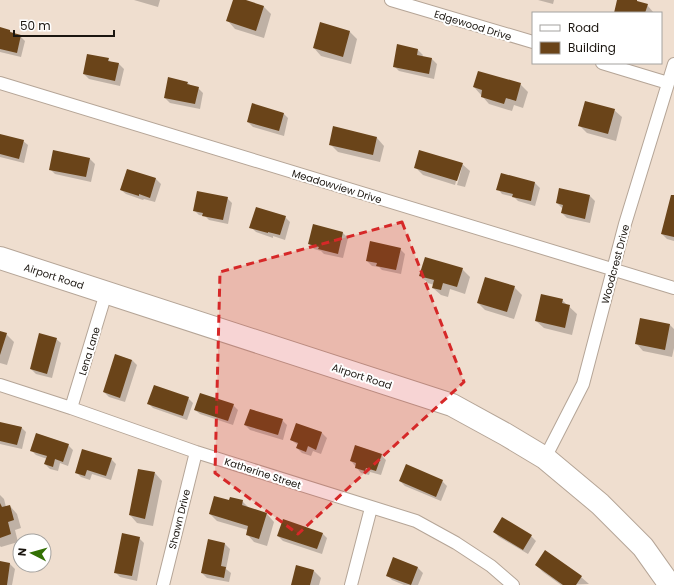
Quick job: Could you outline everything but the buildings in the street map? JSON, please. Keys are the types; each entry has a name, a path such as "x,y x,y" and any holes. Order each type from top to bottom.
{"highway":[{"name":"Airport Road","path":"0,258 452,405 545,458 600,504 643,547 670,585"}],"street":[{"name":"Edgewood Drive","path":"391,0 532,42"},
{"path":"605,64 668,83"},
{"name":"Woodcrest Drive","path":"545,458 583,384 625,224 674,64"},
{"name":"Meadowview Drive","path":"0,83 674,288"},
{"name":"Lena Lane","path":"71,408 106,293"},
{"name":"Katherine Street","path":"0,385 71,408 196,452 416,522 456,543 491,566 513,585"},
{"name":"Shawn Drive","path":"163,585 196,452"},
{"path":"351,585 371,508"}],"highlighted area":[{"path":"402,222 464,382 298,534 215,473 220,272"}]}
